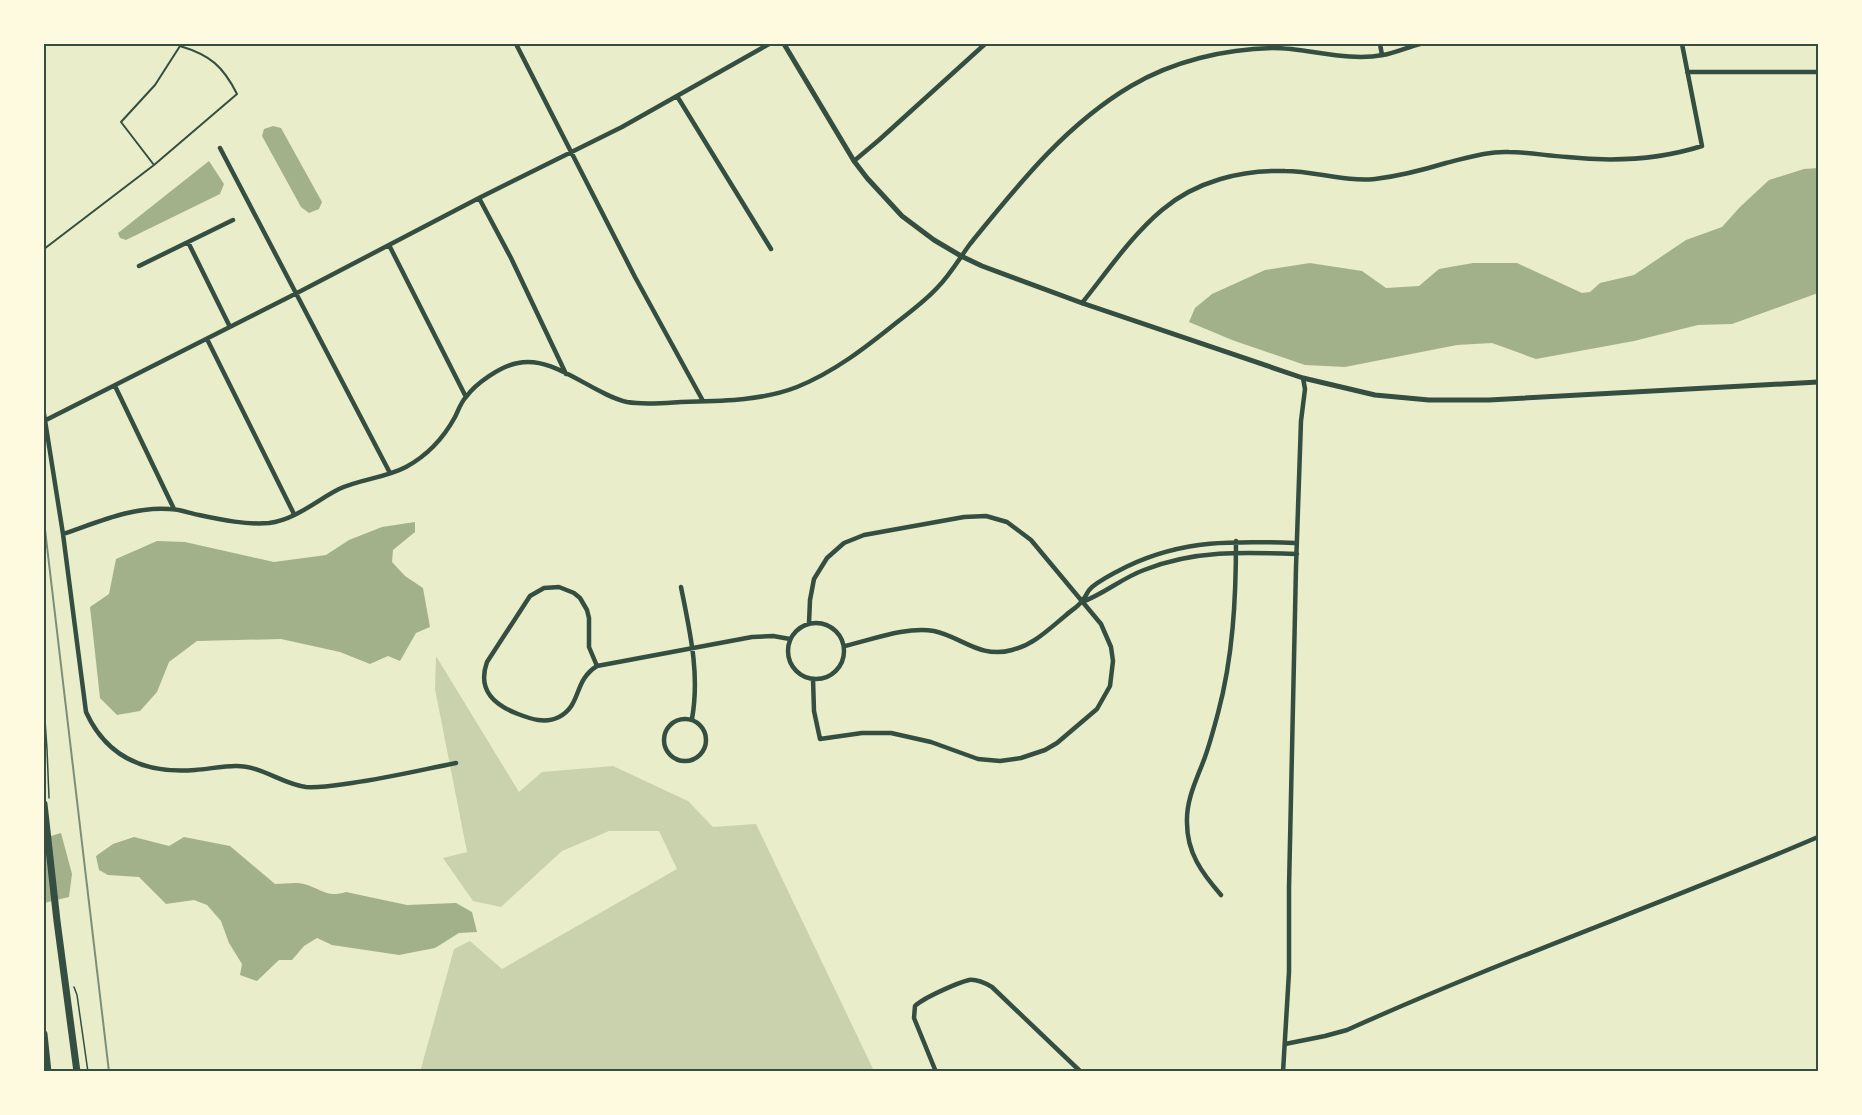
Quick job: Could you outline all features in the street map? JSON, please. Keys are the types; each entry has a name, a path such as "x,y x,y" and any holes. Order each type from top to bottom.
{"main road":[{"path":"46,801 45,825 77,1071"},
{"path":"44,1034 48,1071"}],"street":[{"path":"516,44 635,277 703,401"},
{"path":"44,421 622,127 769,44"},
{"path":"784,44 867,178 903,216 934,240 961,256 1010,278 1303,378 1375,395 1429,400 1505,399 1818,382"},
{"path":"854,160 879,141 985,44"},
{"path":"1380,44 1382,56"},
{"path":"63,534 124,514 150,509 174,509 213,518 248,522 269,523 282,520 344,487 390,473 414,462 433,448 452,422 466,397 496,372 514,363 539,363 627,402 703,401 785,392 852,358 927,298 950,274 961,256 1031,172 1067,133 1100,106 1146,78 1190,61 1216,54 1272,48 1354,57 1382,56 1420,44"},
{"path":"1082,303 1126,249 1162,210 1202,187 1233,175 1289,171 1350,179 1372,179 1400,176 1495,152 1570,158 1647,159 1702,146 1682,44"},
{"path":"1687,72 1818,72"},
{"path":"677,96 771,249"},
{"path":"220,148 390,473"},
{"path":"479,198 511,258 566,374"},
{"path":"139,266 233,220"},
{"path":"188,242 230,327"},
{"path":"389,245 466,397"},
{"path":"207,339 294,514"},
{"path":"1284,1071 1289,972 1297,543 1301,421 1305,389 1303,378"},
{"path":"115,386 174,509"},
{"path":"44,414 63,534 86,712 99,737 114,751 142,765 175,771 229,766 244,767 305,787 326,787 456,763"},
{"path":"809,623 814,579 827,558 844,543 864,535 964,517 986,516 1015,526 1031,540 1101,624 1111,647 1113,661 1110,686 1097,709 1064,738 1045,750 1032,756 1012,760 989,761 966,756 931,742 891,733 862,733 820,739 814,711 813,679"},
{"path":"1082,602 1089,589 1100,581 1147,557 1172,549 1200,543 1236,541 1297,543"},
{"path":"1221,895 1200,869 1192,852 1187,834 1187,811 1191,791 1213,734 1227,673 1233,627 1236,541"},
{"path":"844,646 923,630 940,633 978,650 1011,651 1036,640 1082,602 1096,597 1134,574 1160,564 1197,555 1236,552 1297,554"},
{"path":"597,666 589,647 589,618 584,603 567,589 552,587 537,591 525,602 487,662 484,681 493,699 504,709 533,720 550,720 558,717 571,706 580,682 597,666 764,636 790,639"},
{"path":"681,587 693,648 696,683 692,719"},
{"path":"819,622 828,625 842,638 844,655 842,664 829,676 813,679 797,671 792,664 788,648 790,639 801,627 809,623 819,622"},
{"path":"692,719 703,727 706,733 705,747 702,753 691,760 677,759 671,756 664,743 667,729 677,720 692,719"},
{"path":"1285,1044 1347,1030 1485,971 1645,909 1818,837"},
{"path":"936,1071 914,1018 915,1006 922,999 969,980 983,982 992,987 1081,1071"}],"lane":[{"path":"44,249 154,165 237,94 230,80 210,59 179,45 156,85 121,122 154,165"}],"path":[{"path":"44,706 48,758 46,801"},
{"path":"71,980 77,995 88,1071"}],"shaded area":[{"path":"273,126 281,128 322,202 319,209 309,213 301,207 262,136 264,129"},
{"path":"209,161 224,184 220,194 126,240 120,238 118,233"},
{"path":"1818,168 1818,293 1732,324 1698,325 1634,341 1536,359 1492,343 1457,345 1345,367 1305,365 1232,340 1189,322 1195,308 1212,294 1265,270 1310,263 1362,271 1386,288 1419,286 1439,269 1473,263 1517,263 1582,293 1590,292 1600,283 1634,275 1686,240 1722,227 1769,180 1804,169"},
{"path":"415,522 415,532 393,550 392,562 405,576 423,588 430,627 416,633 400,661 388,656 370,664 340,652 281,639 197,641 169,662 157,692 140,711 117,715 100,698 90,607 109,594 116,559 157,541 185,542 274,562 326,555 349,540 382,527"},
{"path":"436,656 519,792 542,772 613,766 688,801 713,827 756,824 874,1071 420,1072 454,949 470,941 502,969 677,869 659,831 609,831 562,851 501,907 473,901 443,858 467,852 435,689"},
{"path":"61,833 72,874 69,897 44,903 44,838"},
{"path":"134,837 169,846 184,837 230,846 275,884 301,883 329,893 346,892 407,905 456,903 472,912 477,932 459,933 435,948 399,955 332,945 317,938 304,946 292,960 279,960 257,981 240,975 242,964 229,943 221,921 207,905 194,900 166,904 139,877 108,875 99,870 96,856 113,844"}],"railway":[{"path":"44,521 109,1072"}]}
